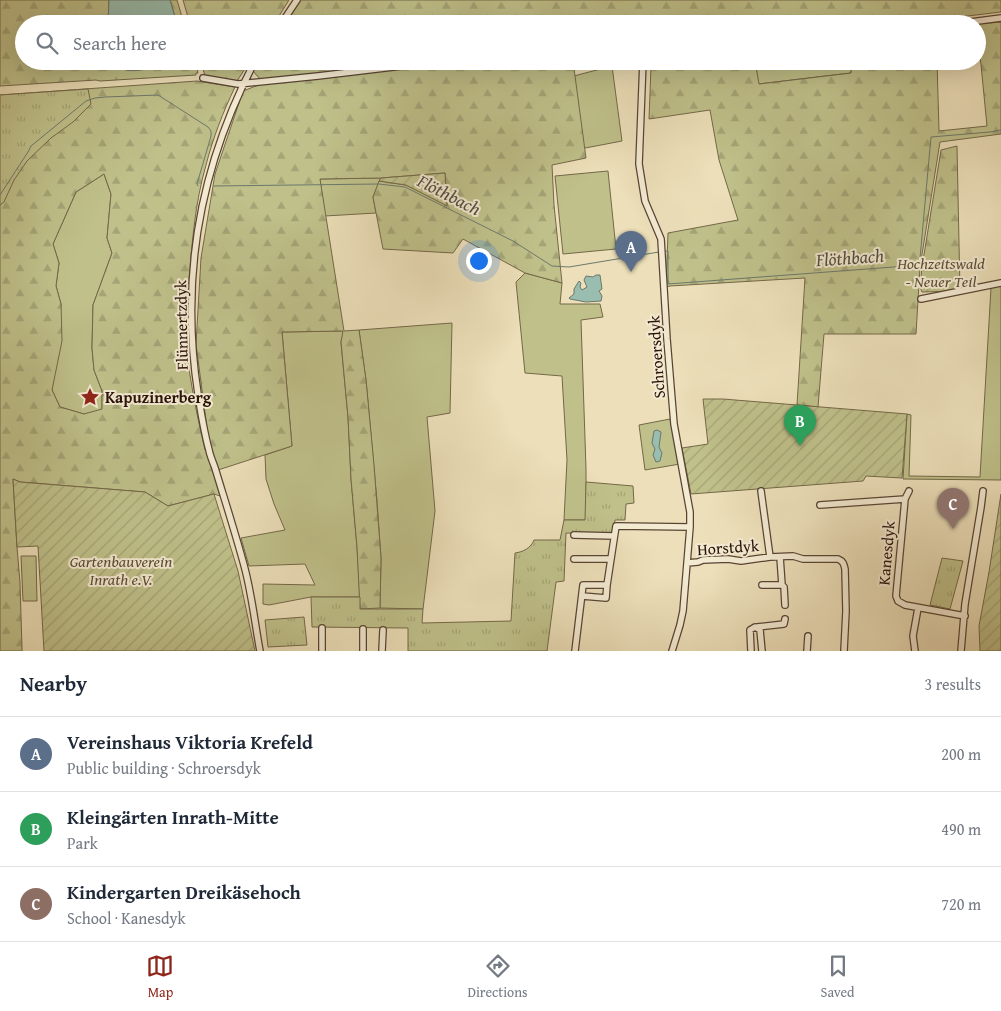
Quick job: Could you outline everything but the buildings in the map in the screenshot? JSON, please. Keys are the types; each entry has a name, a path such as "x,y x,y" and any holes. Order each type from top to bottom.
{"street":[{"path":"287,15 297,0"},
{"path":"986,20 1001,18"},
{"name":"Flünnertzdyk","path":"250,70 217,149 205,193 194,257 192,322 195,374 201,413 209,450 245,570 260,651"},
{"path":"203,78 238,84 369,70"},
{"name":"Schroersdyk","path":"644,70 639,164 645,201 662,239 674,424 690,512 687,563 680,625 672,651"},
{"path":"921,299 1001,283"},
{"name":"Horstdyk","path":"761,491 770,557"},
{"name":"Kanesdyk","path":"909,491 905,499 896,596 898,601 918,608 965,616"},
{"path":"961,651 965,604 982,507 983,491"},
{"name":"Kanesdyk","path":"820,505 905,499"},
{"path":"582,596 606,598 616,526 690,527"},
{"path":"574,535 614,536"},
{"name":"Horstdyk","path":"687,563 703,560 728,559 741,561 793,556 803,559 841,560 844,564 846,611 844,651"},
{"name":"Horstdyk","path":"780,557 785,605"},
{"path":"574,559 611,559"},
{"path":"575,651 582,585 607,585"},
{"path":"762,585 782,585"},
{"path":"915,651 913,636 918,608"},
{"path":"752,651 750,630 755,627 784,624 785,619"},
{"path":"755,627 760,630 762,651"},
{"path":"322,628 322,651"},
{"path":"363,629 363,651"},
{"path":"382,651 383,630"},
{"path":"807,651 808,636"}],"green space":[{"path":"0,0 109,0 108,15 15,15 15,70 197,70 198,73 196,75 0,86"},
{"path":"170,0 177,0 181,15 174,15"},
{"path":"183,0 289,0 280,15 187,15"},
{"path":"298,0 1001,0 1001,12 976,15 289,15"},
{"path":"1001,22 1001,134 940,142 920,267 916,334 824,334 818,407 797,405 805,278 666,287 668,233 738,220 719,160 710,110 649,119 651,70 757,70 759,84 851,73 851,70 937,70 939,131 987,126 982,70 986,70 986,23"},
{"path":"203,70 244,70 237,81 205,76"},
{"path":"252,70 342,70 322,73 260,79"},
{"path":"372,70 574,70 586,158 552,165 562,283 525,273 463,239 453,253 383,249 373,197 379,181 406,185 447,205 445,173 381,178 320,179 344,331 359,330 366,380 381,558 380,608 360,609 348,417 341,342 343,331 282,332 292,446 215,471 210,451 196,344 201,258 215,174 243,91 261,84"},
{"path":"597,70 613,70 622,141 580,149 570,77"},
{"path":"756,70 851,70 851,73 758,84"},
{"path":"197,81 235,87 215,135 199,194 193,238 185,338 205,450 209,450 220,496 214,494 168,506 145,492 20,482 13,479 20,583 22,651 0,651 0,95","holes":["104,174 111,194 107,238 112,253 93,305 92,348 94,370 102,391 102,409 84,414 60,407 52,390 62,341 61,304 56,286 59,263 53,244 76,192"]},
{"path":"88,89 91,104 27,161 14,180 4,202 0,205 0,95"},
{"name":"Hochzeitswald - Neuer Teil","path":"957,146 960,291 922,292 920,287 922,267 941,150"},
{"path":"608,171 616,249 563,254 555,176"},
{"path":"445,173 447,206 406,185 379,181 381,178"},
{"path":"104,174 111,194 107,238 112,253 93,305 92,348 94,370 102,391 102,410 84,414 60,407 52,390 61,304 56,286 59,263 53,244 76,192"},
{"path":"381,178 373,197 376,213 325,216 320,179"},
{"path":"525,273 562,283 560,304 600,304 603,317 581,320 586,520 564,520 567,460 562,376 525,373 516,282"},
{"path":"1001,285 1001,480 903,479 907,414 911,415 909,476 980,477 991,288"},
{"path":"452,323 450,413 427,417 435,511 423,609 380,608 381,558 377,501 366,380 359,330"},
{"path":"344,331 341,342 360,597 311,597 269,605 263,604 263,584 315,585 305,564 249,566 241,538 285,530 266,479 265,455 292,446 282,332"},
{"path":"703,399 907,414 902,478 866,476 863,481 691,494 682,448 708,444"},
{"path":"670,419 680,464 645,470 639,425"},
{"name":"Gartenbauverein Inrath e.V.","path":"13,479 20,482 145,492 168,506 214,494 238,571 255,651 44,651 38,546 17,547"},
{"path":"586,482 633,486 634,503 626,504 625,520 615,520 613,534 566,533 564,581 556,582 547,651 408,651 408,628 312,627 311,597 360,597 360,609 423,609 422,623 511,621 515,553 526,549 534,540 560,540 564,520 585,520"},
{"path":"1001,494 1001,651 980,651 979,626"},
{"path":"21,556 36,556 37,601 23,601"},
{"path":"942,558 963,561 950,609 930,605"},
{"path":"304,617 307,645 268,647 265,620"}],"shaded area":[{"path":"109,0 170,0 174,15 108,15"},
{"path":"600,275 602,289 599,291 602,296 601,301 586,302 569,298 574,294 574,289 579,281 582,290 587,287 584,280 586,276 593,277"},
{"path":"654,431 661,432 659,447 662,453 660,461 656,462 653,455 655,449 652,443"}],"waterway":[{"name":"Flöthbach","path":"0,195 31,146 86,101 105,97 158,95 208,127 211,131 211,136 198,186"},
{"name":"Flöthbach","path":"920,258 931,137 1001,130"},
{"name":"Flöthbach","path":"214,186 379,184 405,187 513,241 552,266 569,267 659,252"},
{"name":"Flöthbach","path":"664,251 668,251 668,284 920,265"}],"place":[{"name":"Vereinshaus Viktoria Krefeld","path":"631,272"},
{"name":"Kapuzinerberg","path":"90,397"},
{"name":"Kleingärten Inrath-Mitte","path":"800,446"},
{"name":"Kindergarten Dreikäsehoch","path":"953,529"}]}
